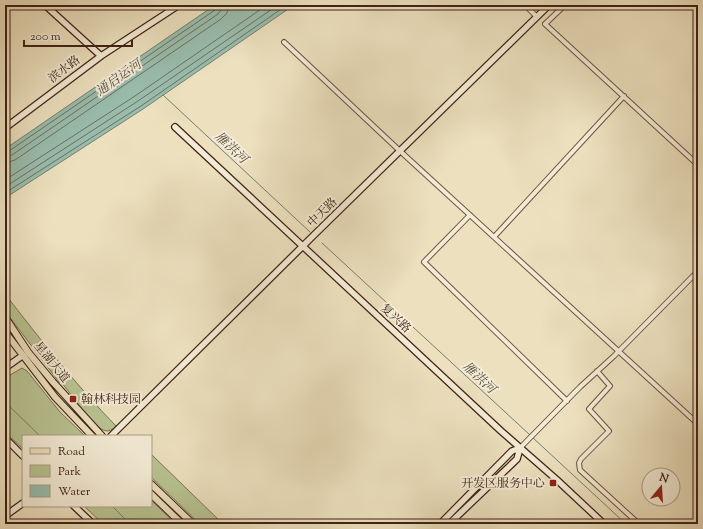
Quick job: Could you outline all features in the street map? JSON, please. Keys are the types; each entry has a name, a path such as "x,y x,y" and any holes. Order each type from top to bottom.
{"main road":[{"name":"星湖大道","path":"5,317 28,352 101,435"},
{"name":"星湖大道","path":"5,332 55,398 91,435"},
{"path":"152,485 193,524"},
{"path":"152,495 182,524"}],"street":[{"path":"45,5 100,56"},
{"name":"滨水路","path":"5,128 100,56 179,5"},
{"path":"525,5 537,17"},
{"name":"中天路","path":"112,435 549,5"},
{"path":"565,5 545,24 698,165"},
{"path":"284,42 400,151 698,424"},
{"path":"494,237 624,96"},
{"name":"复兴路","path":"175,127 520,448 604,524"},
{"path":"470,215 424,262 567,401"},
{"path":"440,524 512,451 520,448 698,271"},
{"path":"5,368 22,356"},
{"path":"597,371 610,386 589,409 609,431 581,459 579,463 580,470 639,524"},
{"path":"5,438 22,455"},
{"path":"449,524 517,459 520,448"},
{"path":"5,516 22,504"},
{"path":"75,507 93,524"}],"green space":[{"path":"5,294 45,345 116,426 114,428 108,431 99,427 88,418 71,398 73,397 61,382 59,382 5,311"},
{"path":"5,340 9,351 5,363"},
{"path":"22,368 27,371 60,412 84,435 22,435 22,448 5,432 5,378"},
{"path":"152,455 223,524 200,524 152,478"},
{"path":"152,501 176,524 103,524 85,507 152,507"}],"water":[{"name":"通启运河","path":"215,5 294,5 143,109 5,198 5,149"}],"waterway":[{"path":"203,5 208,10"},
{"name":"雁洪河","path":"163,95 310,232"},
{"name":"雁洪河","path":"322,243 530,435"},
{"path":"5,402 39,435"},
{"name":"雁洪河","path":"532,437 626,524"},
{"path":"113,507 130,524"}],"place":[{"name":"翰林科技园","path":"73,399"},
{"name":"开发区服务中心","path":"553,483"}]}
